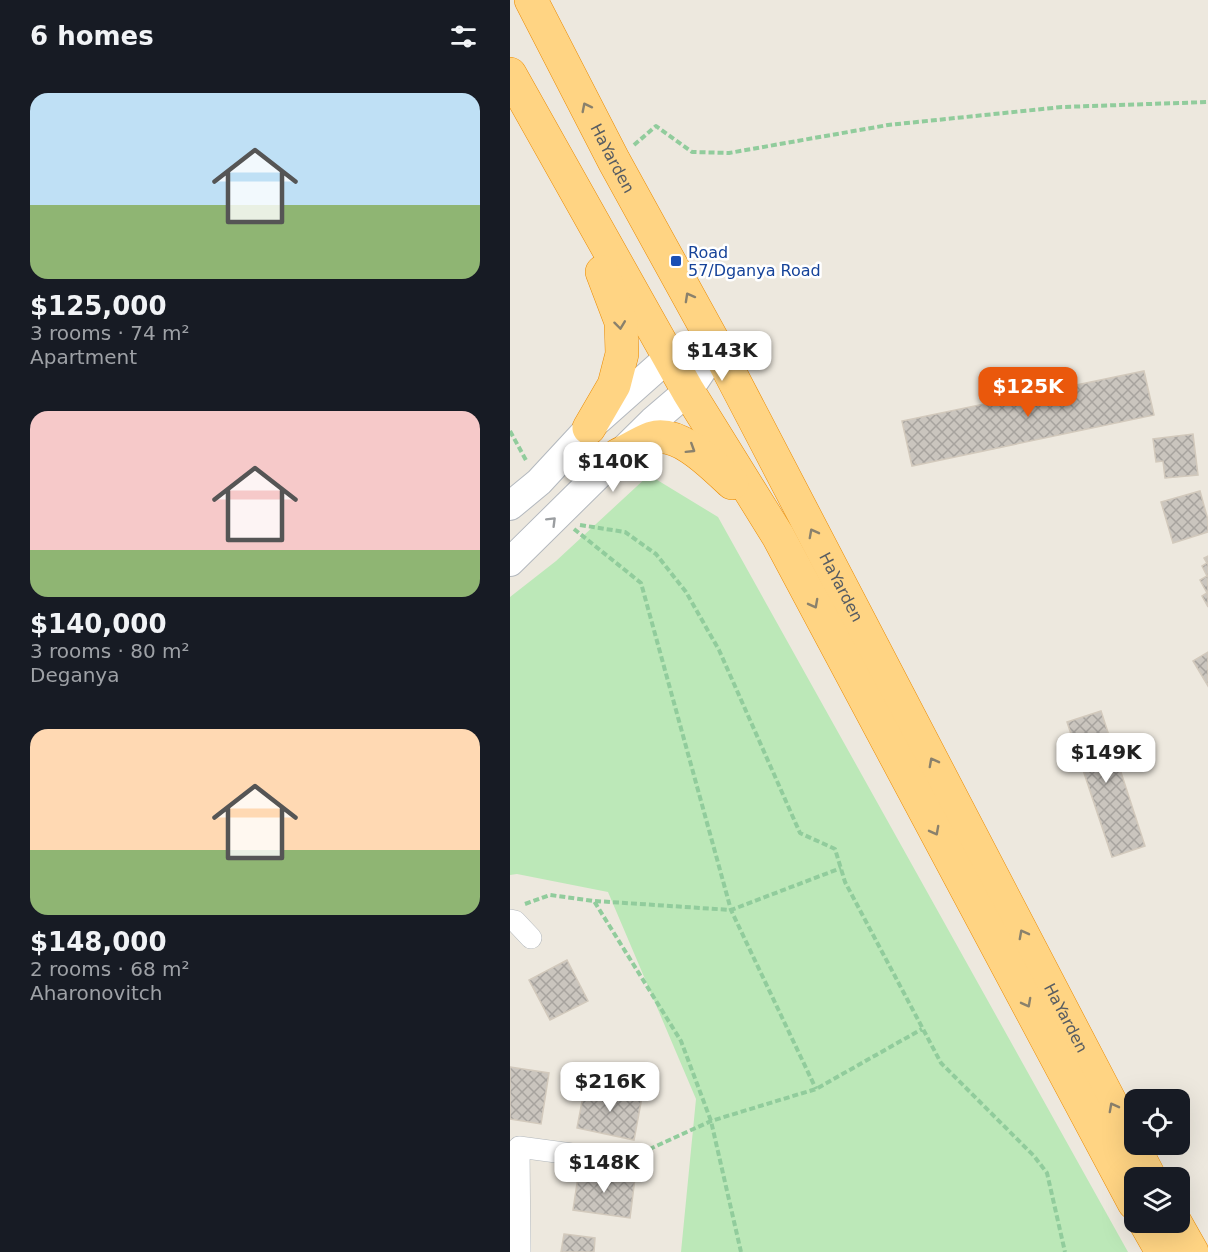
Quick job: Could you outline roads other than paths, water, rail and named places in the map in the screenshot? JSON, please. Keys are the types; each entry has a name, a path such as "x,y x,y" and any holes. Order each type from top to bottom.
{"highway":[{"name":"HaYarden","path":"531,0 614,161 717,348 1144,1167"},
{"name":"HaYarden","path":"510,74 688,391 778,536 1124,1184"},
{"path":"554,154 621,321 622,354 614,385 589,428"},
{"path":"618,455 654,437 676,440 693,448 760,508"},
{"path":"1151,1233 1162,1252"},
{"path":"1181,1233 1192,1252"}],"main road":[{"path":"510,507 539,482 589,428 669,357 717,348"},
{"path":"510,562 618,455 688,391 717,348"}],"street":[{"path":"515,913 515,921 531,938"},
{"path":"520,1252 515,1197 519,1147 624,1161"}],"place":[{"name":"Road 57/Dganya Road","path":"676,261"}]}
